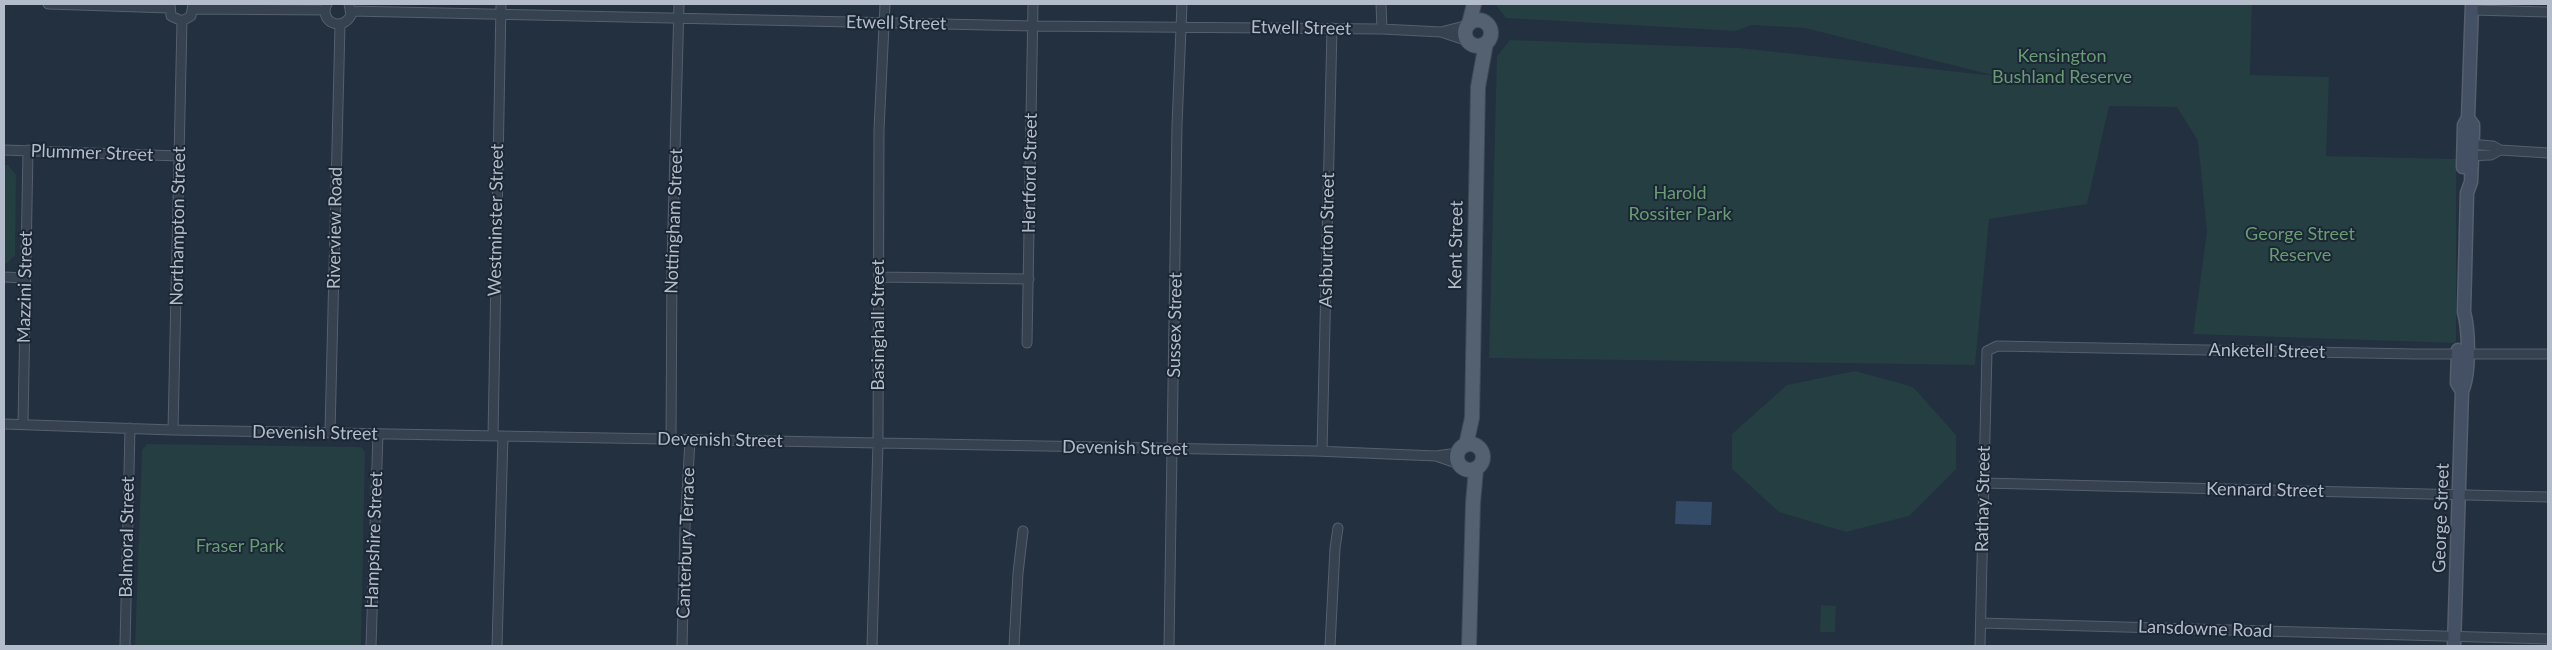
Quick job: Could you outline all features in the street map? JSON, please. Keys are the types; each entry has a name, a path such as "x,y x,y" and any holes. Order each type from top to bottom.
{"main road":[{"path":"1474,4 1465,33 1469,42 1476,46 1486,43 1491,34 1483,4"},
{"name":"George Street","path":"2454,641 2462,391 2457,383 2462,354 2459,320 2464,312 2467,193 2471,182 2468,150 2473,125 2468,118 2472,7"},
{"path":"1468,24 1477,20 1487,24"},
{"name":"Kent Street","path":"1469,42 1479,72"},
{"name":"Kent Street","path":"1469,646 1473,503 1467,458 1472,418 1479,72 1486,43"}],"street":[{"path":"48,4 169,6 171,16 182,21 191,16 194,7 326,7 329,21 340,25 349,19 350,7"},
{"name":"Westminster Street","path":"493,436 501,4"},
{"name":"Nottingham Street","path":"671,439 672,263 679,4"},
{"name":"Basinghall Street","path":"872,646 878,443 879,130 885,4"},
{"name":"Hertford Street","path":"1027,343 1033,4"},
{"name":"Sussex Street","path":"1169,646 1177,124 1182,4"},
{"path":"1382,4 1382,29"},
{"name":"Etwell Street","path":"350,7 500,15 1033,26 1382,29 1441,32 1469,42"},
{"path":"2472,7 2548,12"},
{"name":"Northampton Street","path":"173,430 182,21"},
{"name":"Etwell Street","path":"1441,32 1468,24"},
{"name":"Riverview Road","path":"330,432 340,25"},
{"name":"Ashburton Street","path":"1322,452 1332,28"},
{"path":"2468,150 2493,146 2500,150 2548,153"},
{"name":"Plummer Street","path":"4,150 180,156"},
{"name":"Mazzini Street","path":"23,424 28,150"},
{"path":"4,277 25,278"},
{"path":"879,277 1029,279"},
{"name":"Anketell Street","path":"1987,351 1997,346 2548,354"},
{"name":"Rathay Street","path":"1980,646 1987,351"},
{"name":"Devenish Street","path":"4,424 173,430 1322,452 1467,458"},
{"name":"Balmoral Street","path":"125,646 130,428"},
{"name":"Hampshire Street","path":"371,646 378,434"},
{"path":"497,646 503,436"},
{"name":"Canterbury Terrace","path":"682,646 685,528 690,440"},
{"name":"Kennard Street","path":"1983,482 2548,497"},
{"path":"1330,646 1335,548 1338,528"},
{"path":"1014,646 1018,573 1023,531"},
{"name":"Lansdowne Road","path":"1981,623 2454,641 2548,639"}],"green space":[{"path":"1495,4 2252,4 2250,75 2329,77 2326,156 2456,159 2456,343 2193,334 2207,232 2198,141 2177,107 2109,106 2087,204 1989,219 1975,365 1489,358 1497,56 1510,40 1740,48 1996,76 1805,28 1752,25 1736,31 1506,18"},
{"path":"4,165 8,165 16,175 15,255 6,264 4,264"},
{"path":"1855,371 1913,387 1956,435 1956,469 1909,516 1846,532 1779,512 1732,469 1732,434 1787,385"},
{"name":"Fraser Park","path":"147,444 361,447 365,452 361,646 135,646 142,450"},
{"path":"1821,605 1836,606 1835,632 1820,632"}],"water":[{"path":"1676,501 1712,502 1711,525 1675,524"}],"park label":[{"name":"Kensington Bushland Reserve","path":"2062,66"},
{"name":"Harold Rossiter Park","path":"1680,203"},
{"name":"George Street Reserve","path":"2300,244"}]}
